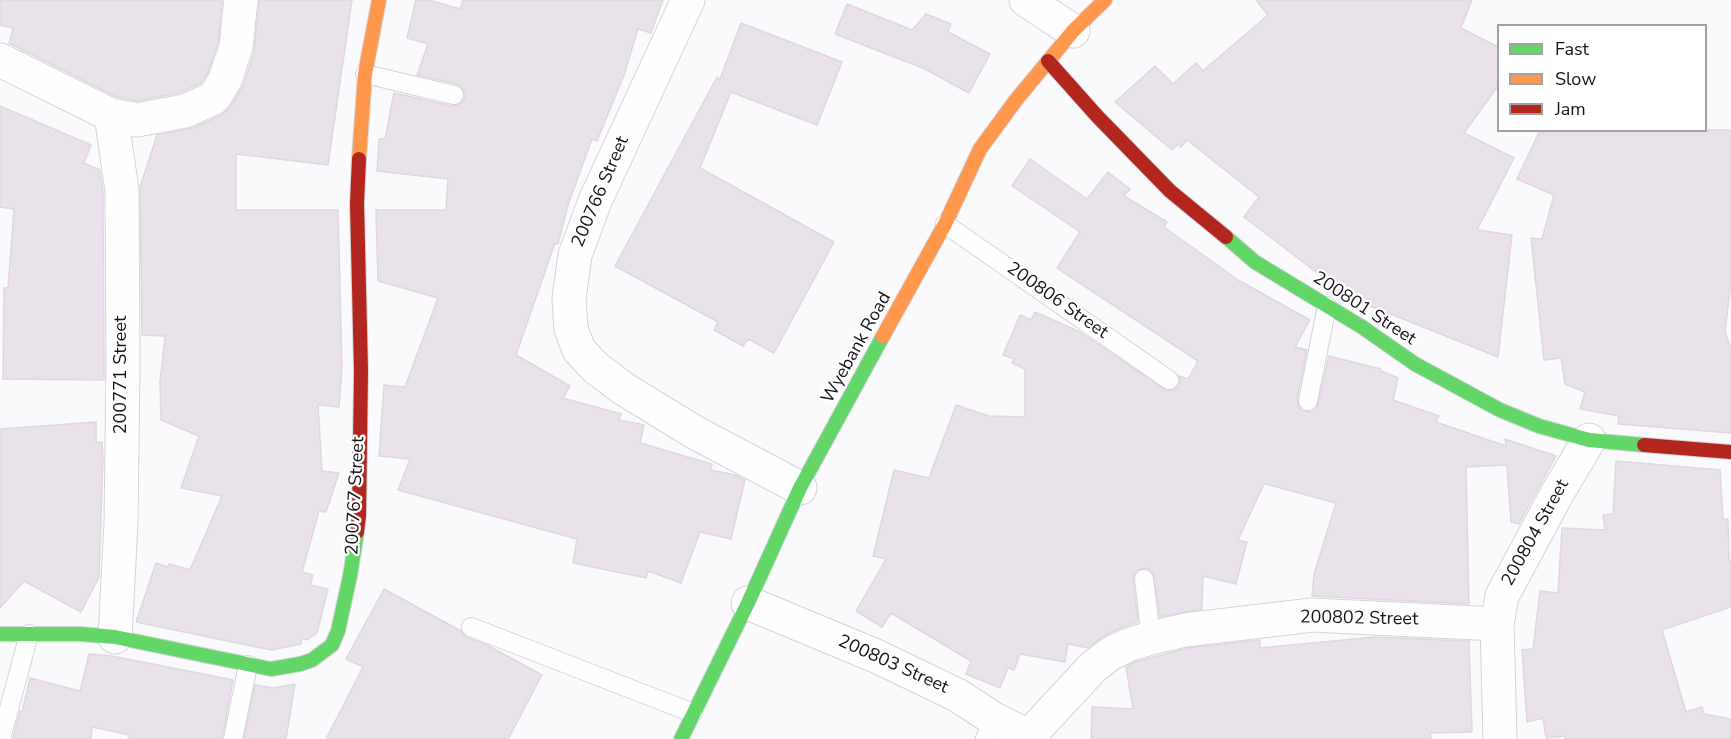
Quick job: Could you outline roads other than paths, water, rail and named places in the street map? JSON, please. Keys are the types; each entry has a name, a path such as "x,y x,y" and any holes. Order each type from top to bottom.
{"street":[{"path":"0,60 111,115 137,120 185,111 214,98 225,80 236,47 242,0"},
{"name":"200767 Street","path":"0,634 80,634 115,637 271,669 312,660 332,645 338,631 350,576 359,516 361,371 357,203 365,74 379,0"},
{"name":"200766 Street","path":"688,0 595,201 575,255 569,298 571,329 579,350 596,368 624,390 696,433 800,488"},
{"path":"1026,0 1073,31"},
{"name":"Wyebank Road","path":"681,739 748,603 800,488 945,224 980,149 1016,100 1073,31 1105,0"},
{"name":"200801 Street","path":"1048,61 1097,116 1170,191 1256,262 1328,306 1415,364 1500,410 1539,426 1589,441 1731,452"},
{"name":"200771 Street","path":"111,115 122,190 121,523 115,637"},
{"name":"200804 Street","path":"1500,739 1497,624 1502,596 1589,441"},
{"name":"200803 Street","path":"748,603 876,656 957,695 990,729 1031,737"},
{"name":"200802 Street","path":"1031,737 1093,667 1110,654 1151,638 1185,630 1312,615 1497,624"}],"lane":[{"path":"365,74 454,95"},
{"name":"200806 Street","path":"945,224 1169,380"},
{"path":"1308,401 1328,306"},
{"path":"1144,579 1151,638"},
{"path":"471,627 693,713"},
{"path":"1,739 29,634"},
{"path":"233,739 248,665"}]}
